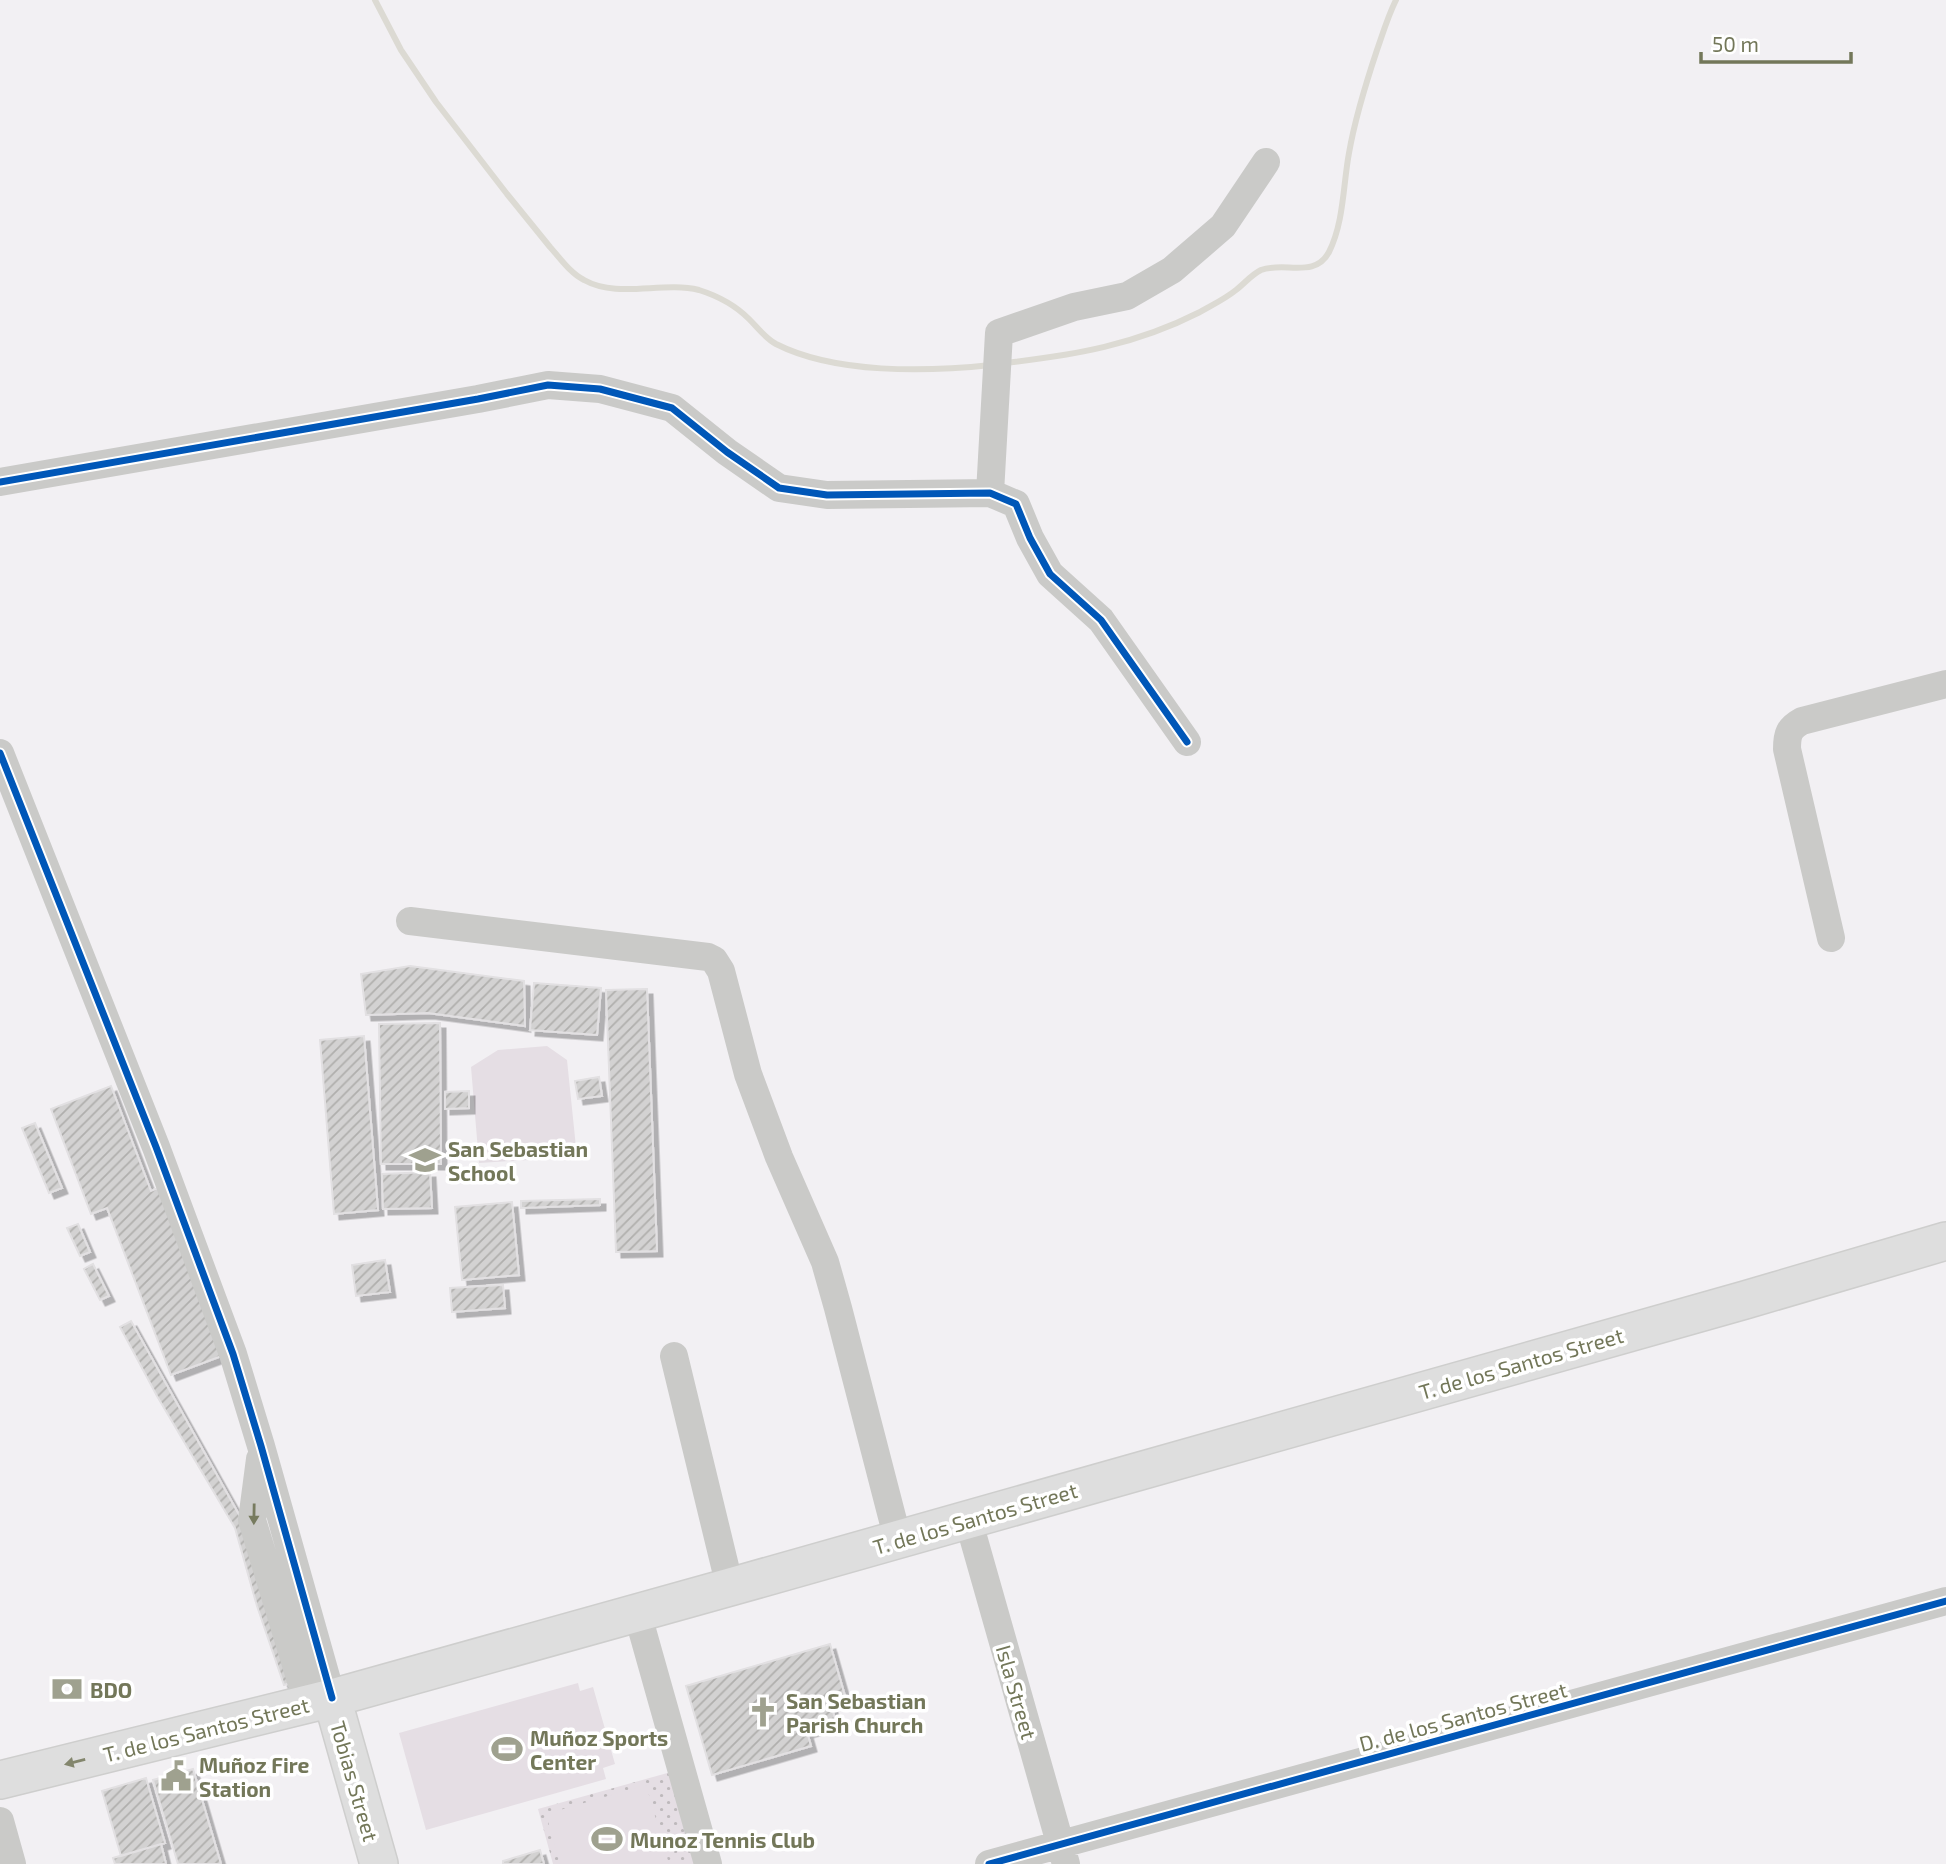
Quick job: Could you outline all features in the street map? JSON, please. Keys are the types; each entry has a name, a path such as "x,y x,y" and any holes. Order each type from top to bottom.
{"main road":[{"name":"T. de los Santos Street","path":"0,1780 320,1701 898,1540 1946,1241"},
{"name":"Tobias Street","path":"320,1701 352,1864"},
{"name":"Tobias Street","path":"320,1701 379,1864"}],"street":[{"path":"990,493 999,333 1074,307 1127,296 1172,270 1223,226 1266,162"},
{"path":"0,482 548,385 600,389 672,408 727,452 779,488 827,495 990,493 1016,504 1030,538 1050,574 1101,620 1187,742"},
{"path":"1831,938 1787,749 1788,732 1802,721 1946,684"},
{"path":"0,753 233,1354 261,1446 252,1520 320,1701"},
{"path":"410,920 708,957 717,964 752,1086 779,1157 825,1262 898,1540"},
{"path":"674,1356 730,1587"},
{"name":"Isla Street","path":"968,1519 1063,1855"},
{"name":"D. de los Santos Street","path":"989,1864 1063,1855 1946,1601"},
{"path":"637,1612 708,1864"},
{"path":"0,1821 12,1864"}],"shaded area":[{"path":"547,1046 567,1060 577,1157 479,1163 471,1067 498,1050"},
{"name":"Muñoz Sports Center","path":"578,1683 580,1691 593,1687 615,1764 603,1768 606,1779 426,1830 399,1733"},
{"name":"Munoz Tennis Club","path":"671,1772 697,1864 553,1864 538,1809"},
{"name":"Munoz Tennis Club","path":"646,1785 669,1864 560,1864 546,1814"}],"building":[{"path":"410,966 524,981 525,1026 428,1013 366,1015 361,974"},
{"path":"534,983 601,988 597,1035 530,1030"},
{"path":"647,989 657,1251 616,1252 606,990"},
{"path":"440,1023 441,1164 381,1164 379,1024"},
{"path":"364,1036 378,1210 334,1214 320,1040"},
{"path":"599,1077 602,1096 578,1099 575,1081"},
{"path":"111,1086 151,1191 163,1186 227,1354 171,1375 107,1208 91,1214 51,1109"},
{"path":"469,1091 469,1108 445,1109 445,1092"},
{"path":"35,1123 62,1188 49,1193 22,1128"},
{"path":"430,1172 432,1208 383,1209 382,1174"},
{"path":"600,1199 600,1205 521,1208 521,1201"},
{"path":"512,1202 519,1275 462,1280 455,1207"},
{"path":"78,1224 90,1252 80,1256 67,1228"},
{"path":"385,1260 390,1292 356,1296 352,1265"},
{"path":"93,1264 109,1296 100,1300 84,1269"},
{"path":"503,1285 505,1308 452,1312 450,1288"},
{"path":"131,1321 247,1529 294,1682 284,1685 257,1606 235,1528 157,1396 120,1327"},
{"name":"San Sebastian Parish Church","path":"830,1644 845,1696 830,1700 836,1723 807,1732 811,1746 712,1775 686,1686"},
{"path":"193,1769 221,1864 178,1864 153,1780"},
{"path":"146,1778 165,1843 121,1856 102,1791"},
{"path":"161,1844 166,1864 115,1864 113,1858"},
{"path":"540,1850 544,1864 503,1864 503,1861"}],"waterway":[{"path":"375,0 401,50 436,102 550,247 584,280 611,288 670,287 699,290 732,305 776,344 825,361 853,366 910,369 991,365"},
{"path":"1005,363 1080,352 1128,341 1200,312 1227,296 1261,270 1307,267 1323,260 1338,228 1349,153 1361,101 1396,0"}],"cycle path":[{"path":"0,482 548,385 600,389 672,408 727,452 779,488 827,495 990,493 1016,504 1030,538 1050,574 1101,620 1187,742"},
{"path":"0,753 156,1147 233,1354 332,1698"},
{"path":"989,1864 1946,1601"}],"place":[{"name":"San Sebastian School","path":"425,1160"},
{"name":"BDO","path":"67,1689"},
{"name":"San Sebastian Parish Church","path":"763,1712"},
{"name":"Muñoz Sports Center","path":"507,1749"},
{"name":"Muñoz Fire Station","path":"176,1776"},
{"name":"Munoz Tennis Club","path":"607,1839"}]}
